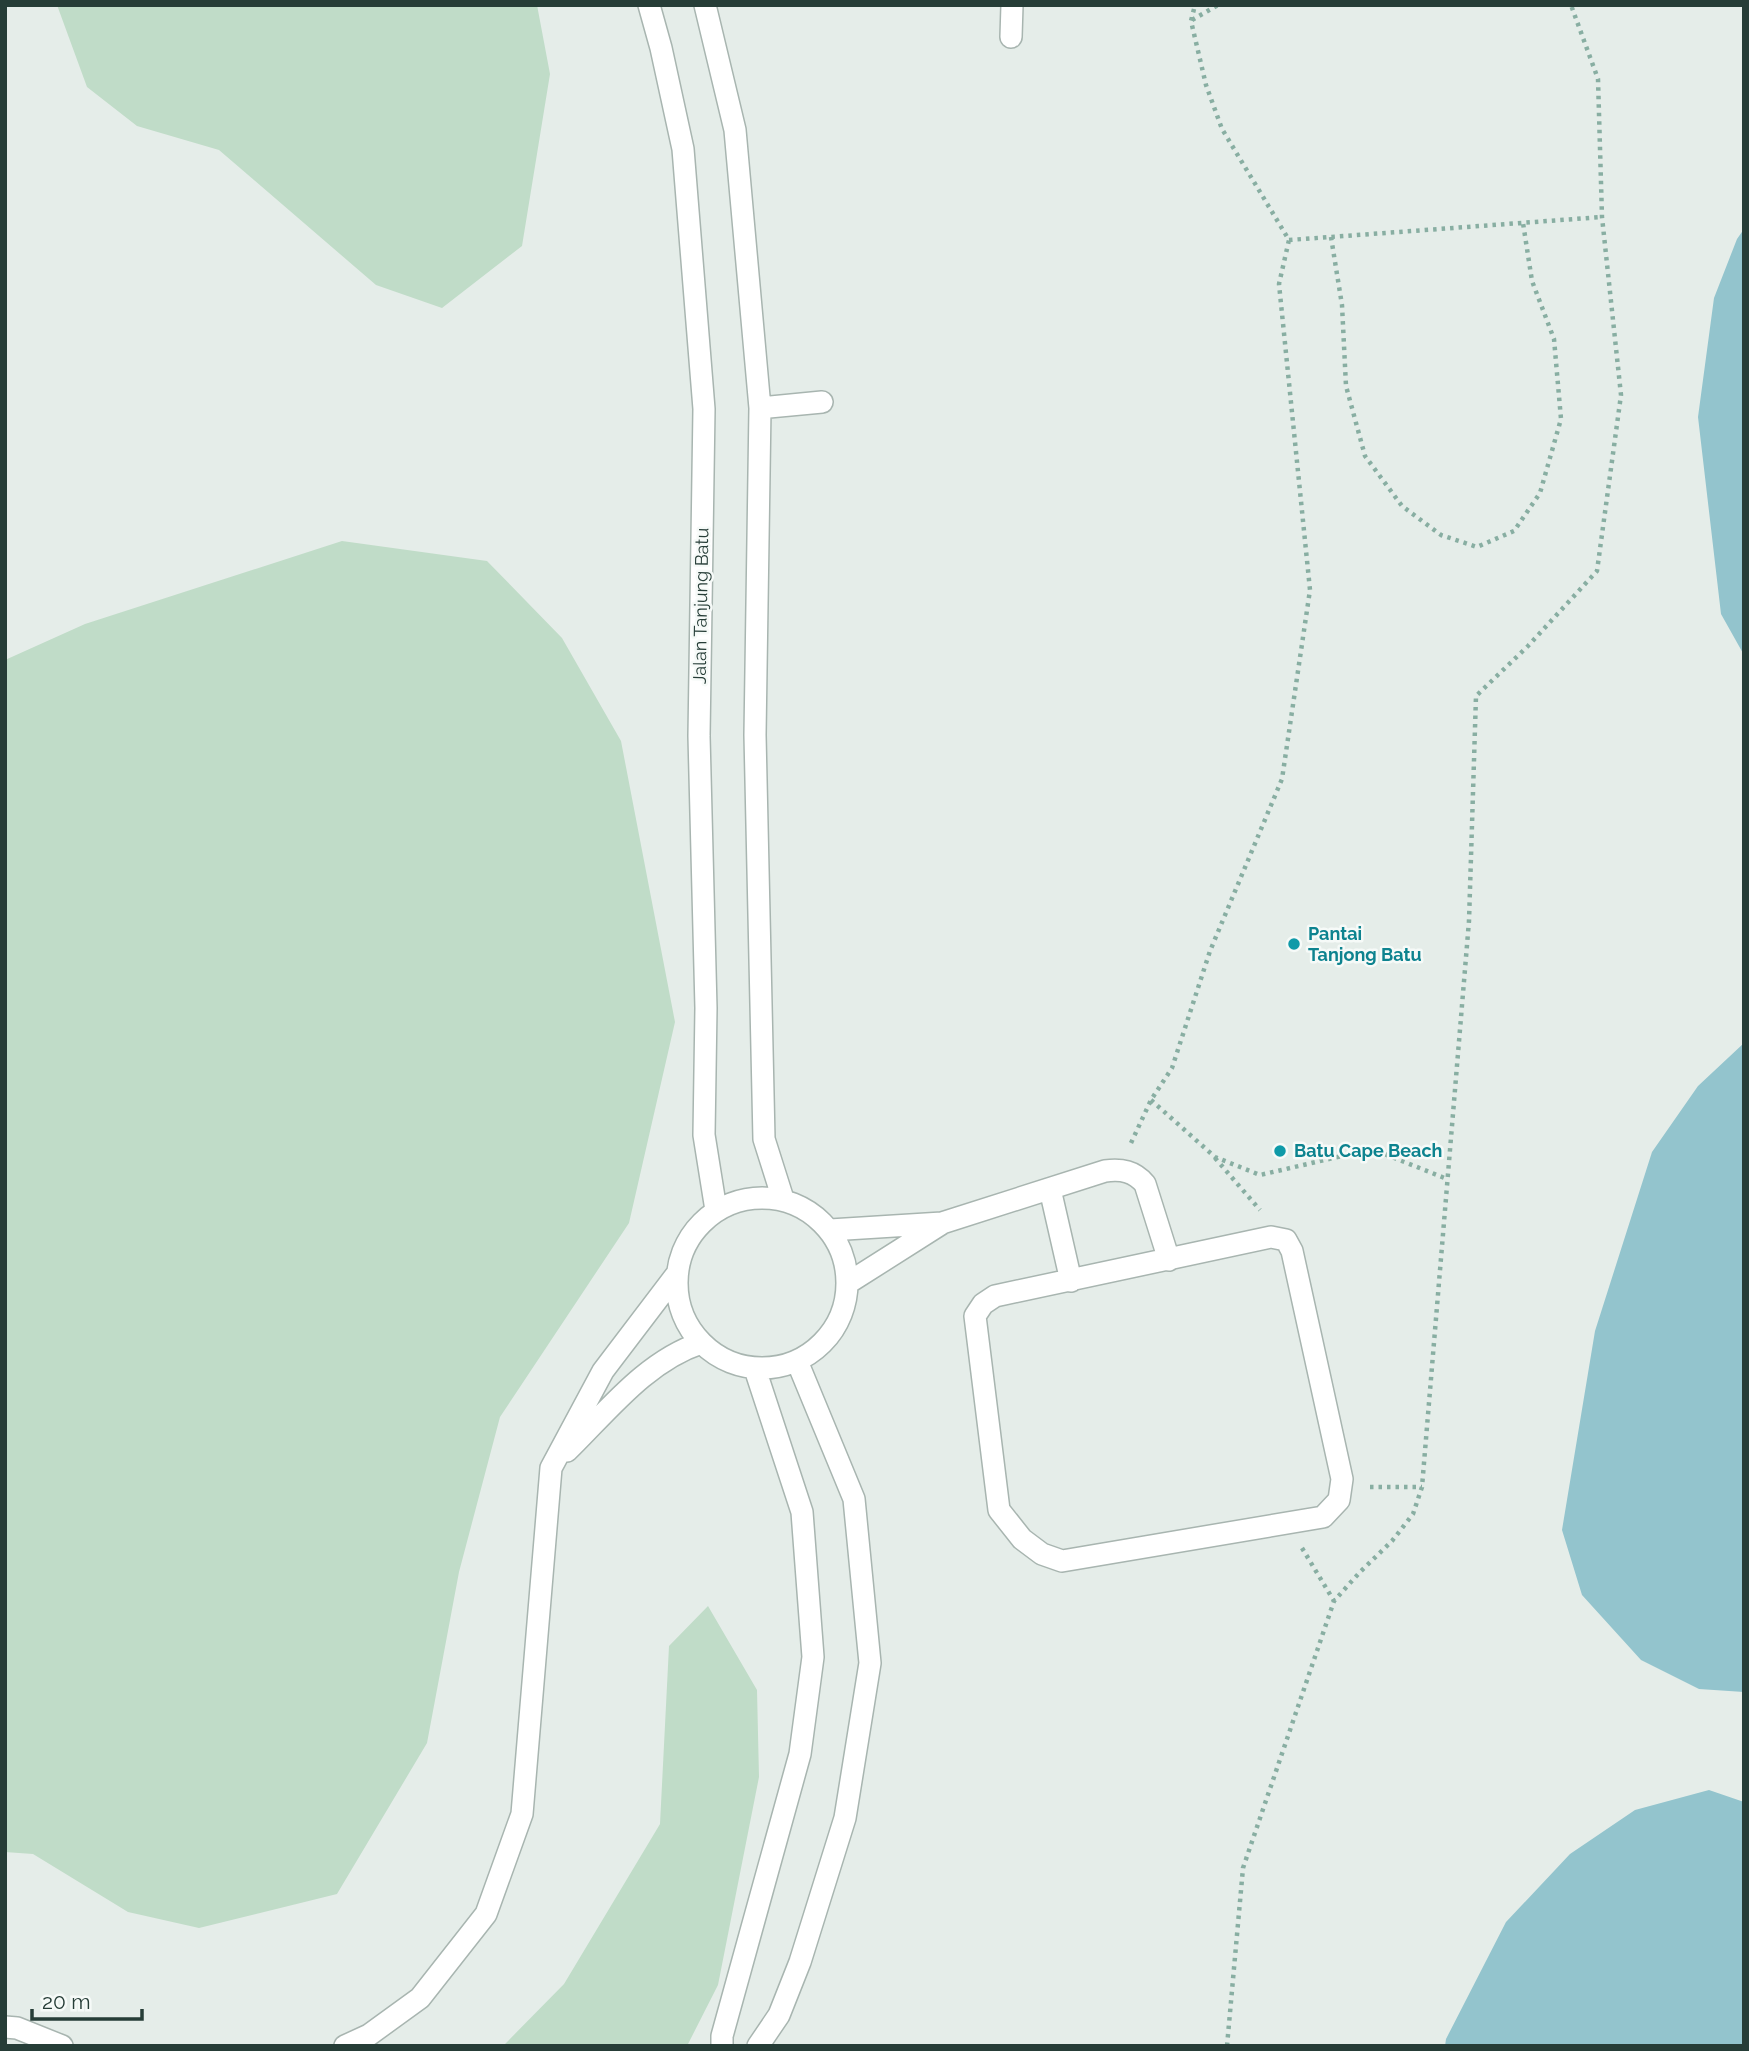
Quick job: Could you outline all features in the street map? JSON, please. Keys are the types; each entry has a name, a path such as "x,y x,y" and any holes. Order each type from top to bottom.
{"street":[{"name":"Jalan Tanjung Batu","path":"649,5 683,149 704,409 699,736 706,1008 704,1135 716,1210"},
{"path":"705,5 735,130 760,408 755,735 764,1139 783,1199"},
{"path":"1011,37 1012,5"},
{"path":"760,408 822,402"},
{"path":"830,1230 942,1223 1105,1171 1119,1169 1137,1175 1144,1184 1169,1260"},
{"path":"1050,1189 1071,1281"},
{"path":"760,1197 783,1199 809,1210 830,1230 843,1255 848,1283 844,1307 834,1330 817,1348 797,1361 755,1369 735,1365 716,1356 686,1324 677,1300 676,1275 682,1250 696,1227 716,1210 737,1200 760,1197"},
{"path":"848,1283 942,1223"},
{"path":"1271,1237 1286,1240 1292,1251 1342,1479 1339,1500 1323,1517 1062,1561 1042,1554 1022,1539 999,1510 975,1316 984,1304 995,1296 1169,1260 1271,1237"},
{"path":"345,2046 369,2035 420,1998 486,1914 523,1814 551,1468 603,1371 676,1275"},
{"path":"551,1468 654,1366 682,1349 701,1343"},
{"path":"758,2046 779,2015 800,1962 845,1818 870,1662 853,1499 797,1361"},
{"path":"722,2046 722,2036 800,1754 813,1657 802,1512 755,1369"},
{"path":"5,2027 17,2028 62,2046"}],"path":[{"path":"1119,1169 1151,1100 1172,1068 1210,951 1282,779 1310,590 1279,284 1289,240 1222,129 1206,85 1191,21 1195,5"},
{"path":"1191,21 1218,5"},
{"path":"1227,2046 1243,1868 1334,1601 1392,1541 1413,1514 1422,1488 1469,921 1476,696 1528,646 1597,570 1621,395 1602,217 1598,79 1571,5"},
{"path":"1289,240 1602,217"},
{"path":"1331,237 1342,304 1346,386 1365,456 1402,506 1441,535 1477,547 1514,531 1540,493 1561,419 1554,339 1532,281 1523,223"},
{"path":"1151,1100 1214,1157 1286,1240"},
{"path":"1214,1157 1260,1175 1372,1149 1447,1180"},
{"path":"1341,1486 1422,1488"},
{"path":"1287,1522 1334,1601"}],"green space":[{"path":"57,5 537,5 550,74 522,246 442,308 376,285 219,150 137,126 87,87"},
{"path":"342,541 487,561 562,638 621,741 675,1022 629,1223 500,1417 459,1572 427,1743 337,1894 199,1928 128,1912 33,1854 5,1852 5,660 85,624"},
{"path":"708,1606 757,1690 759,1777 718,1985 687,2046 503,2046 564,1984 660,1824 669,1646"}],"water":[{"path":"1744,229 1744,655 1721,614 1698,417 1714,298 1737,239"},
{"path":"1744,1043 1744,1692 1699,1689 1641,1660 1582,1595 1562,1530 1595,1331 1652,1152 1698,1086"},
{"path":"1709,1790 1744,1802 1744,2046 1445,2046 1446,2039 1506,1922 1570,1854 1635,1810"}],"place":[{"name":"Pantai Tanjong Batu","path":"1294,944"},
{"name":"Batu Cape Beach","path":"1280,1151"}]}
